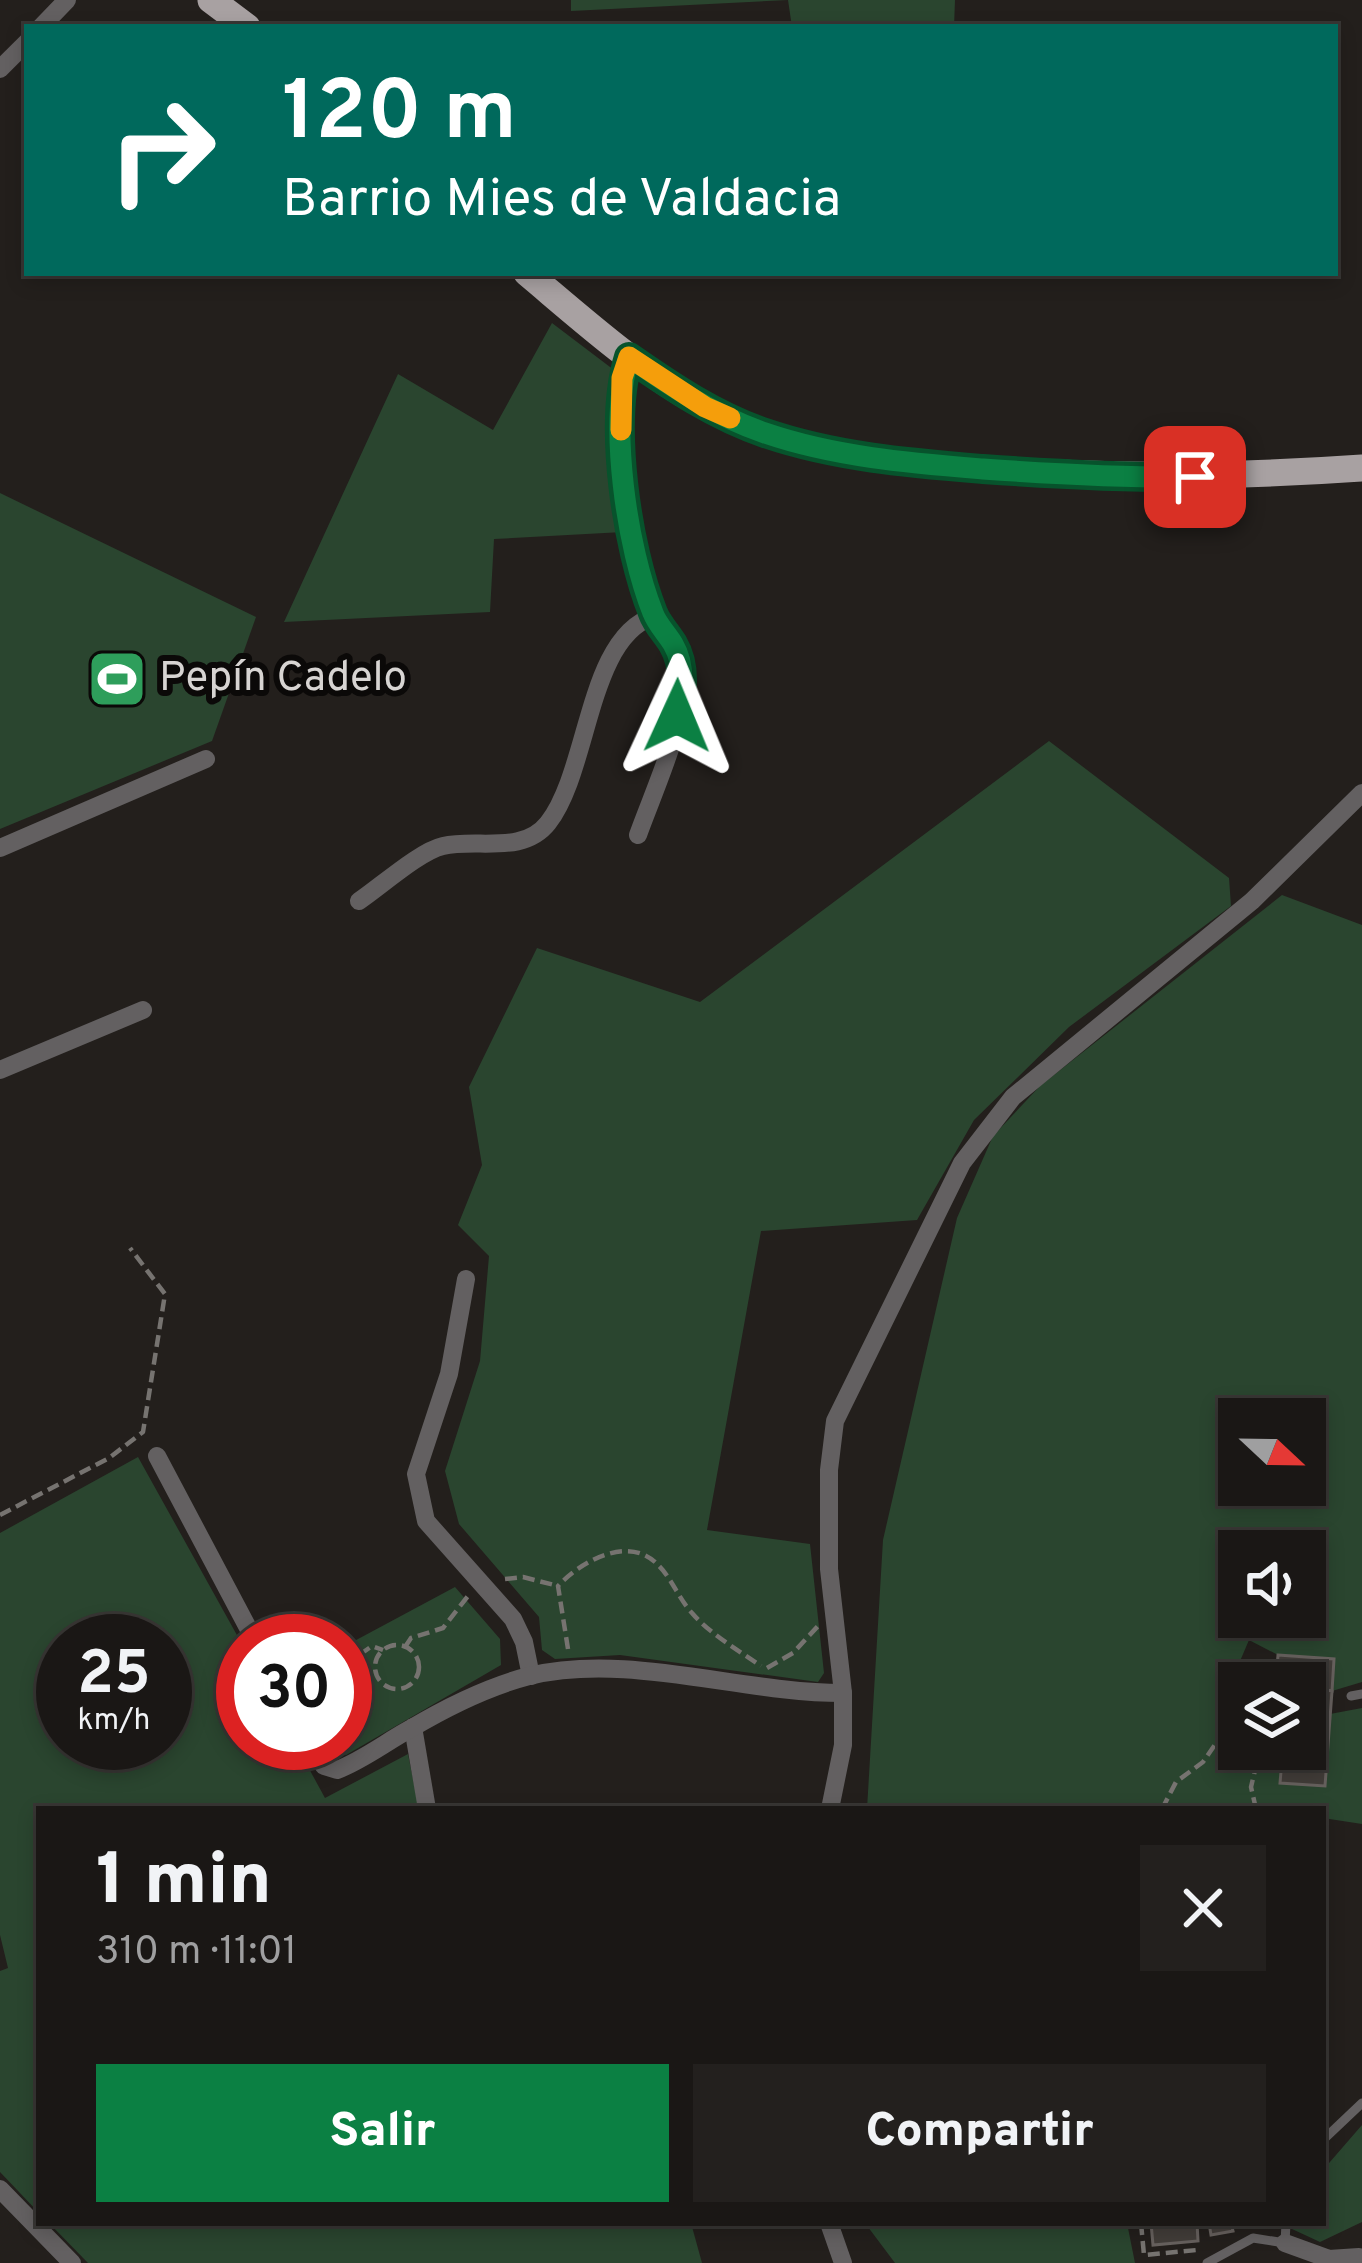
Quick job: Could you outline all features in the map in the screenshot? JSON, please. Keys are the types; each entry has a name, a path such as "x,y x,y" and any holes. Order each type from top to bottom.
{"main road":[{"path":"211,0 243,24"},
{"path":"531,276 629,357 705,407 765,433 842,453 1081,477 1240,476 1362,468"}],"street":[{"path":"44,24 67,0"},
{"path":"0,69 24,45"},
{"path":"629,357 620,411 626,513 653,616 676,649 683,690 638,836"},
{"path":"359,902 441,846 504,844 533,836 548,823 571,778 606,668 620,641 639,621 653,616"},
{"path":"0,848 206,759"},
{"path":"831,1806 843,1745 843,1693 829,1569 835,1421 962,1163 1013,1097 1252,901 1362,793"},
{"path":"0,1070 143,1010"},
{"path":"466,1279 449,1375 416,1474 426,1521 513,1619 531,1676"},
{"path":"157,1456 242,1614"},
{"path":"372,1750 472,1696 531,1676 567,1670 631,1671 801,1693 843,1693"},
{"path":"413,1727 426,1806"},
{"path":"0,2189 65,2261"},
{"path":"830,2226 843,2263"},
{"path":"1285,2233 1329,2259 1359,2258"},
{"path":"1285,2233 1295,2263"}],"lane":[{"path":"1326,2137 1362,2103"},
{"path":"1207,2263 1253,2238 1285,2233"}],"path":[{"path":"0,1515 110,1458 143,1432 165,1294 130,1248"},
{"path":"567,1670 558,1586 572,1570 606,1553 647,1557 660,1566 695,1617 765,1669 794,1653 834,1609"},
{"path":"372,1646 383,1650 398,1645 412,1651 418,1664 410,1684 396,1689 382,1683 375,1663 383,1650"},
{"path":"1163,1806 1175,1782 1203,1762 1218,1740"},
{"path":"1255,1770 1251,1786 1255,1806"},
{"path":"1141,2226 1144,2259 1224,2242 1244,2243"}],"green space":[{"path":"571,0 788,0 571,11"},
{"path":"788,0 955,0 954,24 792,24"},
{"path":"552,323 614,370 623,532 494,539 490,612 284,622 398,374 493,430"},
{"name":"Pepín Cadelo","path":"0,493 256,617 212,741 0,829"},
{"path":"1049,741 1229,878 1231,906 1069,1027 974,1120 917,1220 761,1231 707,1530 810,1544 824,1673 818,1682 620,1655 555,1659 542,1650 539,1617 459,1524 445,1471 480,1361 489,1256 458,1225 482,1165 469,1087 537,948 700,1002"},
{"path":"1282,895 1362,925 1362,1682 1332,1691 1334,1659 1278,1655 1249,1640 1240,1662 1218,1662 1218,1770 1282,1770 1281,1783 1290,1770 1326,1770 1326,1720 1330,1714 1362,1708 1362,1824 1326,1818 1326,1806 867,1806 883,1540 957,1218 993,1136 1040,1086"},
{"path":"138,1457 225,1614 216,1614 216,1770 310,1770 325,1798 408,1754 418,1806 36,1806 36,2210 0,2172 0,1971 8,1968 0,1935 0,1533"},
{"path":"455,1587 500,1639 501,1665 372,1740 372,1632"},
{"path":"1362,2125 1362,2222 1320,2242 1292,2229 1326,2226 1326,2167"},
{"path":"52,2226 692,2226 702,2263 88,2263"},
{"path":"867,2226 1128,2226 1135,2263 895,2263"}],"building":[{"path":"1278,1655 1334,1659 1332,1691 1326,1690 1326,1662 1277,1662"},
{"path":"1326,1690 1332,1691 1325,1786 1280,1783 1281,1770 1326,1770"},
{"path":"1151,2226 1197,2226 1198,2241 1153,2245"},
{"path":"1210,2226 1232,2226 1233,2231 1211,2235"}],"slow traffic":[{"path":"621,430 622,378 629,357 730,418"}],"place":[{"name":"Pepín Cadelo","path":"117,679"}],"route":[{"path":"677,716 683,690 676,649 653,616 626,513 620,411 629,357 705,407 765,433 842,453 1081,477 1195,477"}]}
